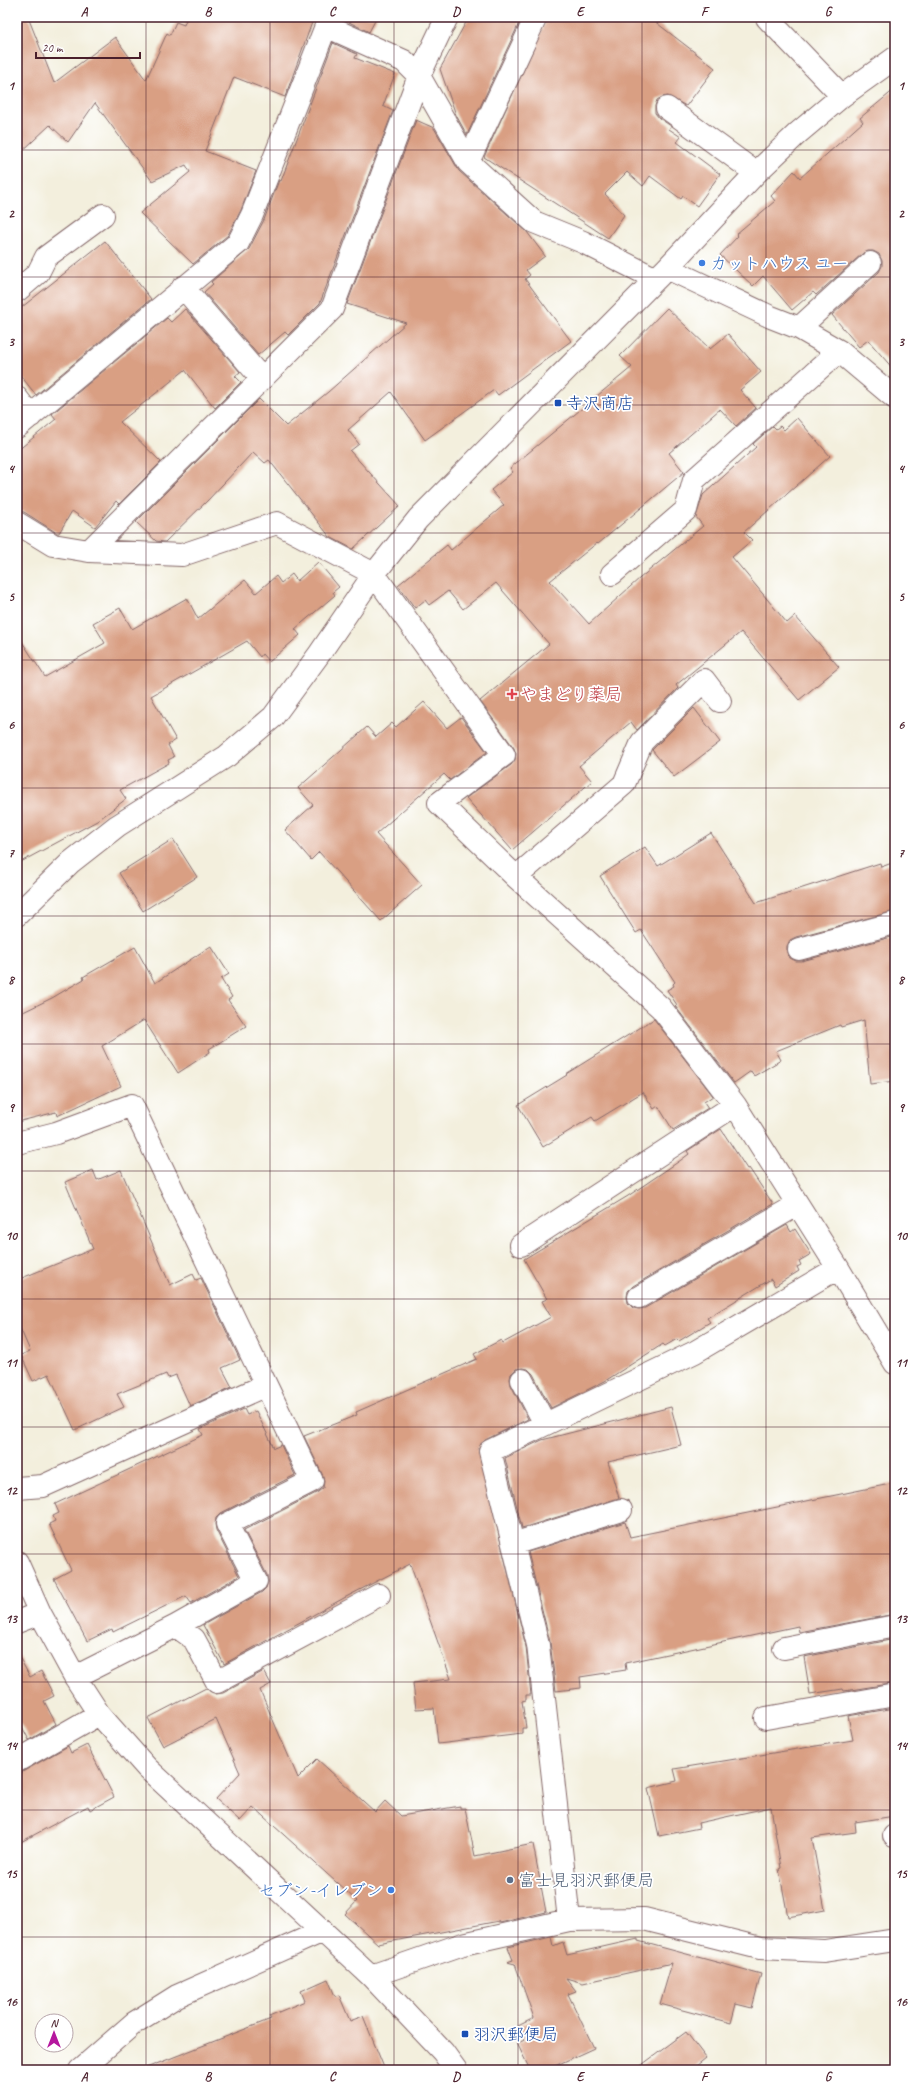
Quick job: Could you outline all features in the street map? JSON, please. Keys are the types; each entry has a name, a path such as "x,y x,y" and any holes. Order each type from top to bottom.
{"street":[{"path":"89,550 332,309 419,76 447,17"},
{"path":"468,162 536,17"},
{"path":"767,18 842,96"},
{"path":"17,398 24,422 183,287 238,243 252,215 327,22 404,61 419,76 468,162 534,222 661,274 800,328 839,351 895,398"},
{"path":"17,915 71,862 117,826 227,756 273,717 320,653 374,574 418,519 661,274 756,173 798,133 842,96 895,58"},
{"path":"666,108 756,173"},
{"path":"17,291 38,274 46,257 103,215"},
{"path":"800,328 870,262"},
{"path":"183,287 262,378"},
{"path":"612,574 686,510 694,480 839,351"},
{"path":"17,523 53,545 89,550 182,555 278,523 374,574 504,755 439,803 516,877 661,1008 735,1105 838,1268 895,1364"},
{"path":"516,877 624,784 642,742 704,680 720,701"},
{"path":"800,949 895,923"},
{"path":"17,1143 56,1133 132,1105 312,1481 227,1524 256,1581 176,1626 75,1677"},
{"path":"521,1245 735,1105"},
{"path":"639,1297 797,1205"},
{"path":"569,1920 538,1645 490,1452 695,1352 838,1268"},
{"path":"522,1380 545,1424"},
{"path":"17,1488 43,1486 266,1384"},
{"path":"513,1544 621,1510"},
{"path":"17,1562 40,1613 75,1677 99,1714 147,1768 371,1976 443,2052 456,2070"},
{"path":"176,1626 194,1639 217,1682 379,1595"},
{"path":"17,1622 40,1613"},
{"path":"784,1648 895,1626"},
{"path":"766,1718 895,1694"},
{"path":"17,1761 99,1714"},
{"path":"371,1976 463,1944 569,1920 644,1919 760,1948 824,1951 895,1940"},
{"path":"80,2070 134,2023 177,1996 323,1931"}],"building":[{"path":"17,17 28,17 54,83 115,37 146,80 167,33 170,35 176,22 184,25 187,17 314,17 285,97 234,77 205,151 256,171 241,210 228,235 193,264 140,213 190,172 186,165 152,181 95,103 68,142 50,125 17,156"},
{"path":"339,17 377,17 369,32"},
{"path":"469,17 522,17 467,135 456,115 440,69"},
{"path":"548,17 649,17 715,68 686,106 668,96 657,100 655,106 655,113 659,118 671,126 669,129 681,137 677,142 720,174 697,206 683,196 681,199 650,176 643,186 627,172 605,194 624,215 608,238 484,157"},
{"path":"333,43 357,54 355,58 395,74 383,106 393,111 320,303 288,335 285,332 258,355 204,292 213,284 211,282 249,249 264,220 279,180 281,181"},
{"path":"895,89 895,371 868,340 859,347 832,315 879,272 882,266 882,261 879,254 873,251 868,251 862,254 816,295 813,292 792,310 763,276 753,286 720,255 738,236 736,234 775,201 771,196 794,171 800,178 863,122 860,118"},
{"path":"416,120 434,128 459,171 527,232 545,256 526,270 530,275 525,279 571,341 498,395 494,390 425,440 391,392 348,430 359,444 350,451 400,506 353,549 330,537 269,460 265,463 253,452 208,500 165,542 156,541 136,522 259,399 286,426 328,392 406,323 347,304"},
{"path":"105,241 151,299 36,395 17,371 17,311"},
{"path":"667,308 710,349 728,334 761,372 740,390 756,408 736,426 720,409 669,453 684,472 598,544 597,543 550,581 589,624 640,578 703,526 696,517 703,495 756,447 753,444 773,426 776,429 780,426 784,430 797,418 830,456 744,532 752,540 732,557 787,623 795,616 839,667 799,700 741,632 676,685 678,688 637,730 631,722 579,766 592,781 512,850 466,798 511,765 515,760 516,754 514,748 480,701 549,644 496,583 463,609 448,591 429,605 425,600 415,608 398,585 447,545 451,550 504,505 491,490 513,472 510,468 632,367 620,356"},
{"path":"185,309 240,372 235,376 241,382 215,408 185,370 120,422 161,462 119,504 116,501 95,527 72,511 59,533 57,533 24,512 17,511 17,451 56,419 52,414 167,318 171,322"},
{"path":"318,562 339,587 333,592 335,595 295,629 300,635 269,662 262,654 260,657 247,641 151,696 176,740 168,745 174,757 168,760 169,763 120,790 126,799 97,821 17,864 17,634 45,677 105,643 93,623 120,608 132,629 187,598 198,619 245,580 256,593 276,576 281,583 292,574 297,581"},
{"path":"424,702 447,728 461,717 487,752 450,780 444,774 376,834 422,885 381,921 319,852 311,860 285,830 313,805 298,788 367,727 376,737 392,723 396,727"},
{"path":"694,708 720,742 674,777 652,750"},
{"path":"711,833 756,903 880,863 881,867 895,862 895,911 796,937 790,940 787,946 787,953 790,958 796,961 802,961 895,936 895,1081 870,1084 864,1020 841,1027 840,1025 776,1051 781,1060 754,1076 751,1071 734,1083 675,1006 677,1005 667,990 674,986 673,984 675,982 641,930 636,933 600,876 645,847 658,866"},
{"path":"173,839 197,877 143,911 119,873"},
{"path":"211,946 229,974 221,979 232,997 228,1000 246,1026 209,1049 210,1052 178,1073 144,1020 102,1046 121,1086 57,1116 56,1112 17,1122 17,1015 52,998 84,979 83,977 135,947 155,983"},
{"path":"654,1019 713,1096 704,1102 708,1108 673,1130 658,1106 654,1109 643,1092 595,1121 592,1117 543,1147 518,1105"},
{"path":"721,1129 747,1169 749,1168 773,1204 633,1286 628,1291 628,1303 633,1308 645,1308 787,1225 791,1232 795,1229 811,1254 799,1261 801,1265 797,1267 799,1271 775,1286 771,1279 707,1318 710,1322 679,1341 677,1339 665,1346 663,1344 605,1381 551,1408 533,1374 528,1369 516,1369 511,1374 511,1385 528,1419 485,1440 478,1448 526,1647 531,1695 526,1695 526,1700 522,1701 526,1728 522,1728 522,1734 438,1744 434,1708 416,1709 413,1683 451,1679 410,1564 344,1598 224,1664 203,1625 262,1592 266,1588 268,1582 267,1575 244,1530 323,1488 323,1476 304,1436 357,1415 356,1412 477,1359 474,1354 501,1340 503,1343 551,1317 542,1301 547,1299 524,1259 628,1196 689,1154 687,1151"},
{"path":"93,1170 97,1180 121,1170 170,1285 193,1274 196,1280 201,1278 240,1360 222,1368 232,1387 190,1406 176,1375 168,1378 166,1374 117,1394 124,1407 75,1430 49,1374 33,1381 21,1355 30,1351 17,1321 17,1280 93,1249 65,1182"},
{"path":"671,1407 681,1445 608,1462 619,1498 522,1528 505,1458 542,1440"},
{"path":"244,1409 247,1415 256,1411 274,1448 281,1445 295,1475 221,1513 216,1518 216,1530 239,1576 191,1603 186,1596 113,1632 112,1629 87,1641 54,1579 71,1570 49,1524 55,1521 53,1516 59,1513 55,1504 203,1435 200,1429"},
{"path":"895,1483 895,1614 799,1632 798,1626 625,1663 626,1670 580,1677 581,1688 556,1691 550,1642 528,1552 625,1522 630,1537"},
{"path":"895,1639 895,1683 844,1691 843,1689 810,1694 804,1657"},
{"path":"17,1653 30,1677 41,1671 54,1696 44,1701 56,1724 29,1740 17,1717"},
{"path":"264,1671 271,1684 260,1690 298,1778 317,1759 375,1812 385,1801 401,1816 460,1806 460,1808 465,1808 475,1856 533,1844 546,1912 500,1923 499,1921 378,1944 345,1914 357,1901 253,1807 240,1821 216,1799 240,1773 216,1719 163,1746 148,1718 206,1688 216,1694 223,1693"},
{"path":"895,1708 895,1816 855,1822 856,1832 812,1838 825,1910 788,1917 779,1869 781,1868 771,1807 698,1823 699,1828 659,1836 648,1788 677,1781 674,1769 853,1740 848,1716"},
{"path":"87,1745 114,1797 90,1810 88,1806 17,1844 17,1775 68,1746 71,1753"},
{"path":"551,1937 553,1946 563,1942 567,1955 638,1939 638,1941 761,1974 752,2008 736,2004 731,2023 660,2004 672,1963 583,1983 566,1978 576,1991 568,1994 594,2048 546,2070 530,2070 517,2043 525,2040 518,2026 534,2018 515,1964 507,1962 513,1960 508,1947"},
{"path":"328,1979 335,1996 339,1995 350,2021 363,2016 385,2070 147,2070 146,2068 271,2019 269,2016 305,2001 301,1991"},
{"path":"686,2032 706,2058 691,2070 635,2070"}],"place":[{"name":"カットハウス ユー","path":"702,263"},
{"name":"寺沢商店","path":"558,403"},
{"name":"やまどり薬局","path":"512,694"},
{"name":"富士見羽沢郵便局","path":"510,1880"},
{"name":"セブン-イレブン","path":"391,1890"},
{"name":"羽沢郵便局","path":"465,2034"}]}
